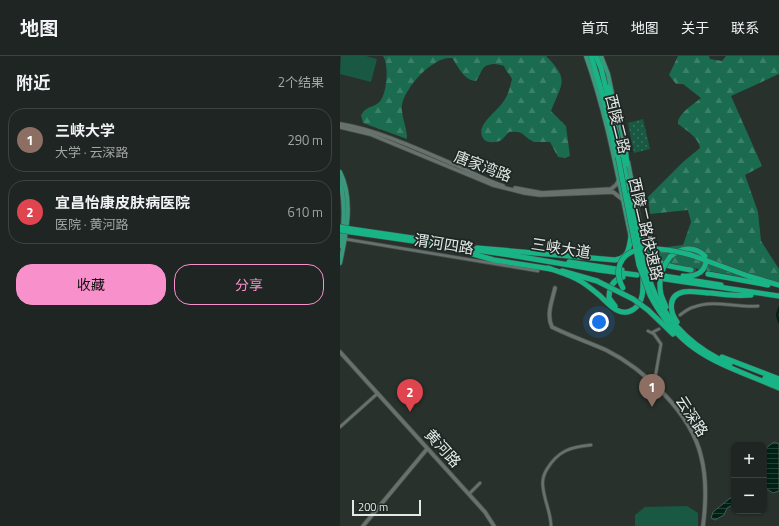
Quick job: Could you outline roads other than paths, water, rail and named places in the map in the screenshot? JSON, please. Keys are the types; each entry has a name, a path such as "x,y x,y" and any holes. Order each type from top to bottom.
{"highway":[{"name":"西陵二路快速路","path":"591,56 598,68 628,183 642,258 662,315 679,336 701,354 779,388"},
{"name":"西陵二路快速路","path":"596,56 639,265 655,295 675,325 694,343 712,355 779,384"},
{"path":"596,86 598,68"},
{"path":"598,68 614,102"},
{"path":"604,116 614,138"},
{"path":"625,147 628,183"},
{"name":"三峡大道","path":"340,226 351,230 452,248 510,255 599,270 637,273"},
{"name":"三峡大道","path":"340,230 351,230 476,248 768,294 779,293"},
{"path":"476,248 615,260 620,259 627,254 631,236"},
{"path":"548,268 576,278 592,289 616,310 624,312 633,310 638,306 643,292 642,258 644,240"},
{"path":"644,240 650,254 658,262 669,266 691,270"},
{"path":"633,245 642,286 641,294 636,305 628,310 617,308 609,298 611,286 614,281 619,278 637,273"},
{"path":"452,248 494,260 570,272 597,281 633,299 648,310 680,341 693,347"},
{"path":"656,274 692,276 698,274 706,265 705,259 699,251 687,248 680,250 670,257 664,265 660,276 655,295 693,339 714,353 779,379"},
{"path":"633,299 623,288 619,277 619,268 624,256 632,251 649,249 673,250 691,255 779,286"},
{"name":"三峡大道","path":"645,275 656,274 779,296"},
{"path":"708,274 779,286"},
{"path":"677,322 673,316 671,307 674,298 681,293 688,292 727,295 768,294"}],"main road":[{"name":"西陵二路","path":"586,56 604,116 633,245"},
{"name":"西陵二路","path":"601,56 608,74 644,240"},
{"name":"唐家湾路","path":"340,125 352,126 378,134 490,181 514,188 542,193 611,189 619,180"},
{"name":"唐家湾路","path":"340,125 370,134 492,185 511,190 532,194 552,195 613,192 622,199"},
{"path":"340,172 343,178 347,197 348,214 340,264"},
{"path":"340,180 344,198 344,214 340,246"},
{"path":"628,224 631,229 637,229 639,218"},
{"name":"云深路","path":"555,288 549,312 552,327 605,350 627,363 654,384 685,422 698,447 704,468 705,510 703,526"},
{"name":"黄河路","path":"340,352 485,512 494,526"},
{"path":"363,526 427,449"}],"street":[{"name":"渭河四路","path":"345,239 538,271"},
{"path":"680,316 692,307 700,305 710,304 742,307 758,306"},
{"path":"652,332 659,328"},
{"path":"648,331 652,332 661,341 662,347 654,384"},
{"path":"340,427 378,393"},
{"path":"552,526 542,484 545,472 552,460 563,451 591,445"},
{"path":"468,494 480,483"}],"waterway":[{"path":"779,308 777,315 779,322"}],"tunnel":[{"path":"691,270 708,274"}],"place":[{"name":"三峡大学","path":"652,407"},
{"name":"宜昌怡康皮肤病医院","path":"410,412"}]}
